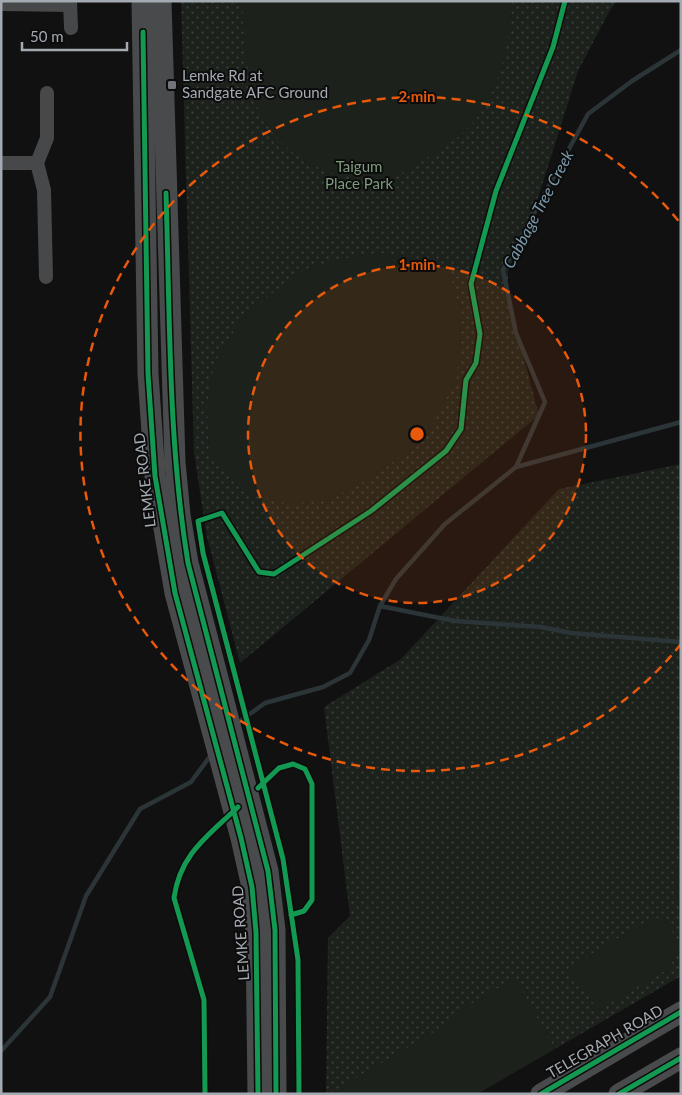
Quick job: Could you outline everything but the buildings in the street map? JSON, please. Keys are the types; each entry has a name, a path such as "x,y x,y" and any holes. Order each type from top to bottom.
{"main road":[{"name":"LEMKE ROAD","path":"142,1 148,374 152,448 167,556 200,686 248,831 268,870 275,930 276,1094"},
{"name":"LEMKE ROAD","path":"161,1 175,462 180,515 188,562 215,671 248,831 255,924 258,1094"},
{"name":"TELEGRAPH ROAD","path":"541,1094 681,1012"},
{"path":"619,1094 681,1058"}],"street":[{"path":"1,4 70,3 71,28"},
{"path":"46,277 44,190 38,163 47,138 47,93"},
{"path":"1,163 38,163"}],"green space":[{"name":"Taigum Place Park","path":"181,1 617,1 610,10 578,71 538,198 508,271 508,300 539,415 240,663 207,537 194,453"},
{"path":"242,1 512,1 504,60 488,101 474,122 451,143 395,176 355,178 317,167 300,157 284,145 260,113 249,74"},
{"path":"385,253 431,261 451,278 462,315 457,378 426,437 374,476 329,500 288,504 241,490 209,450 207,407 214,364 239,323 271,294 308,268 351,257"},
{"path":"681,464 681,976 477,1094 326,1094 328,938 350,916 324,707 401,659 559,489"},
{"path":"681,864 681,909 677,901 674,869"},
{"path":"652,918 665,918 681,949 668,969 598,1010 568,968"},
{"path":"515,978 555,1049 477,1094 329,1094 454,1020 459,1011"}],"waterway":[{"name":"Cabbage Tree Creek","path":"236,724 265,703 323,687 350,673 369,640 380,606 396,579 445,524 516,467 545,402 516,333 503,270 588,114 632,81 681,50"},
{"path":"516,467 681,422"},
{"path":"380,606 455,621 541,627 571,633 681,642"},
{"name":"Cabbage Tree Creek","path":"1,1051 50,997 86,896 140,809 191,782 211,755"}],"cycle path":[{"path":"299,1094 298,960 283,859 203,553 198,521 222,513 259,572 274,574 371,511 446,451 461,429 466,380 476,363 480,334 471,284 496,191 553,47 565,1"},
{"path":"143,32 148,374 155,476 175,593 241,838 252,887 256,932 258,1094"},
{"path":"166,193 173,425 181,517 188,563 268,871 275,930 276,1094"},
{"path":"258,788 279,768 293,764 305,769 312,784 312,900 304,911 291,915"},
{"path":"205,1094 204,1000 174,898 182,869 189,858 206,837 238,807"},
{"path":"541,1094 681,1012"},
{"path":"619,1094 681,1058"}],"place":[{"name":"Lemke Rd at Sandgate AFC Ground","path":"172,85"}]}
